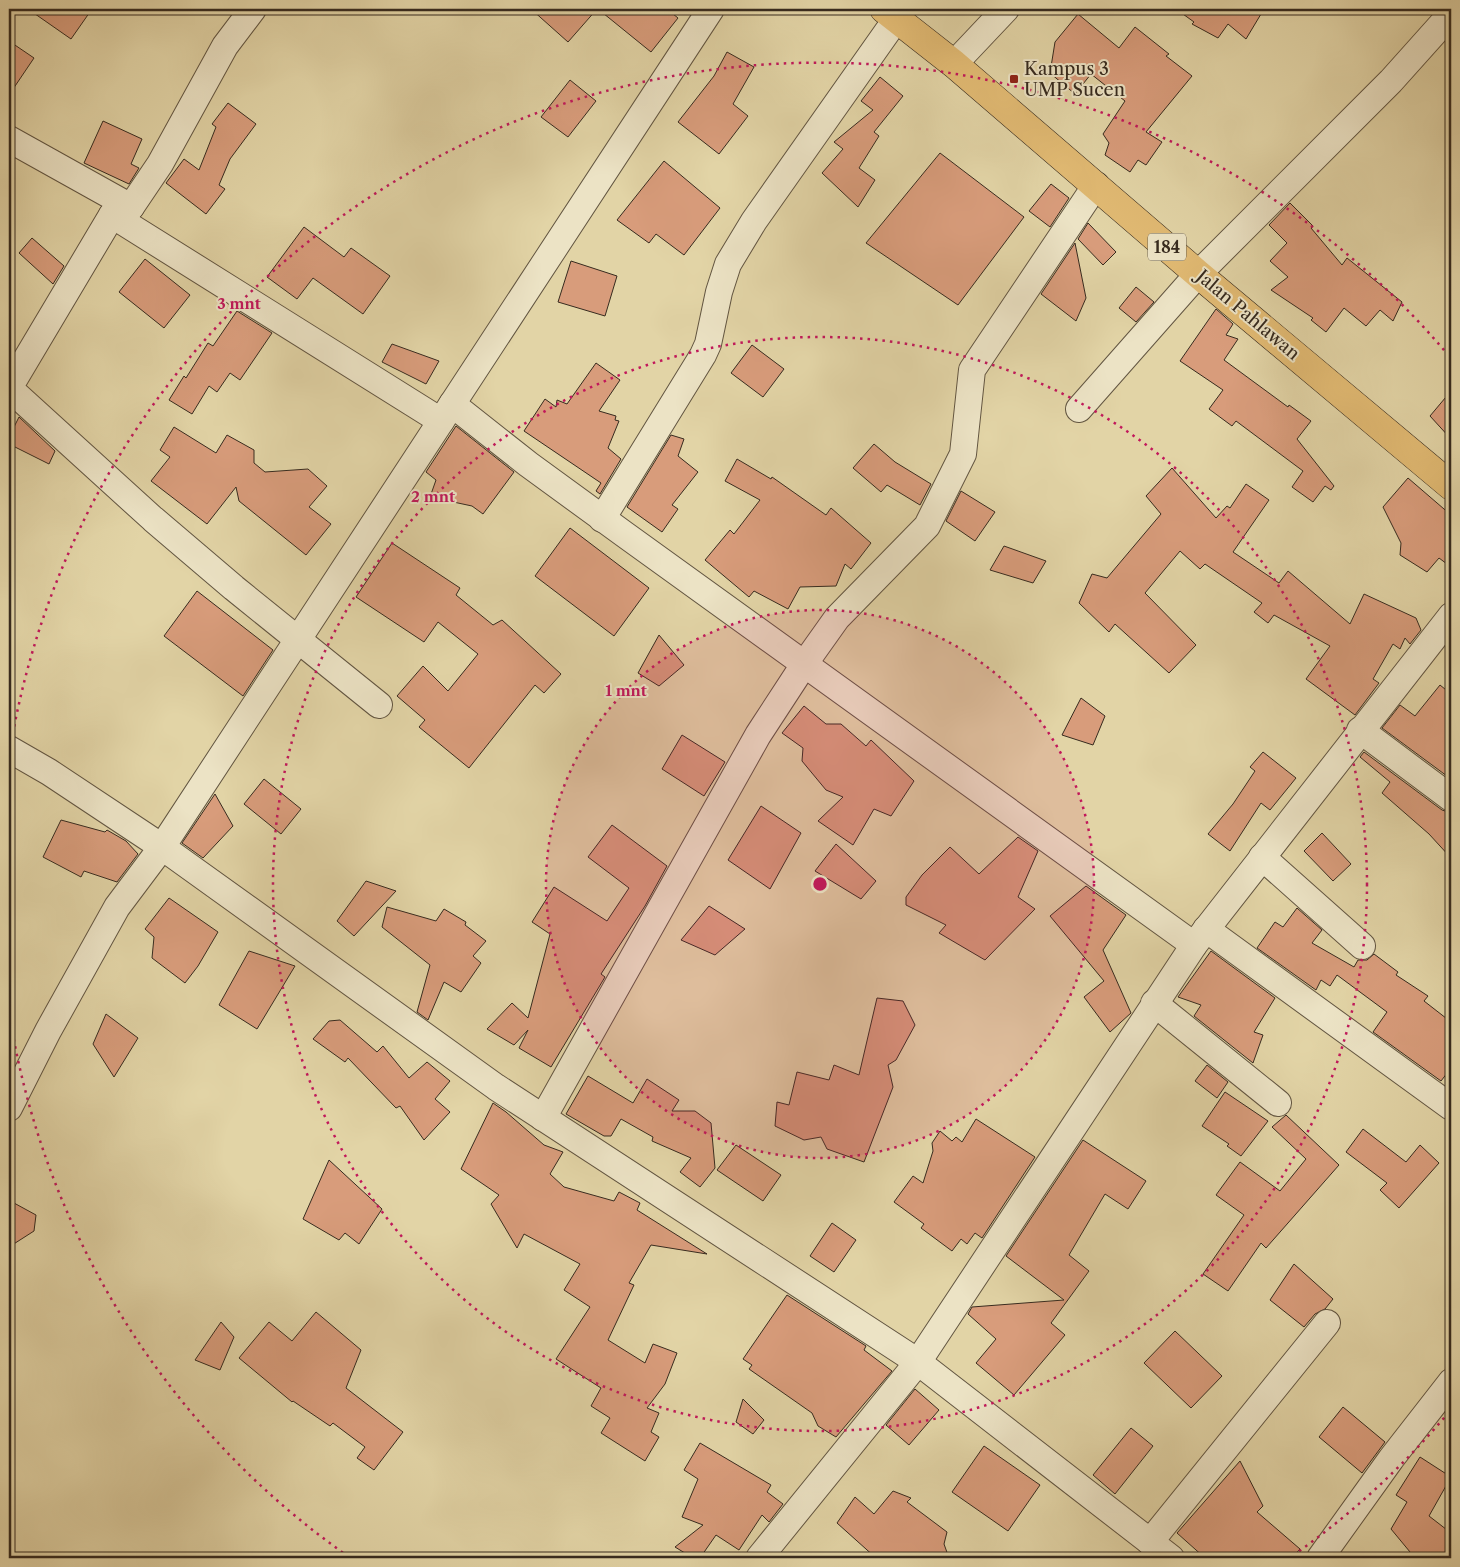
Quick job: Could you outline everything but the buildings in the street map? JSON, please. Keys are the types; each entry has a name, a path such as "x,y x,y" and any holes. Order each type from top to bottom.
{"main road":[{"name":"Jalan Pahlawan","path":"890,14 954,64 1198,274 1451,486"}],"street":[{"path":"253,9 225,46 160,164 122,212 9,388 153,519 297,640 379,705"},
{"path":"9,1108 117,907 162,847 711,9"},
{"path":"954,64 1006,9"},
{"path":"602,519 703,356 708,344 719,292 728,264 754,221 890,14"},
{"path":"1079,409 1198,274 1391,82 1451,14"},
{"path":"9,139 122,212 446,412 1200,937 1451,1107"},
{"path":"543,1118 758,735 804,662 837,618 927,526 964,454 972,370 1096,185"},
{"path":"759,1558 918,1362 1154,1003 1200,937 1451,616"},
{"path":"1360,730 1451,798"},
{"path":"9,749 162,847 496,1088 918,1362 1171,1558"},
{"path":"1262,857 1362,946"},
{"path":"1154,1003 1278,1103"},
{"path":"1150,1542 1327,1323"},
{"path":"1320,1558 1391,1459 1451,1382"}],"place":[{"name":"Kampus 3 UMP Sucen","path":"1014,79"}]}
